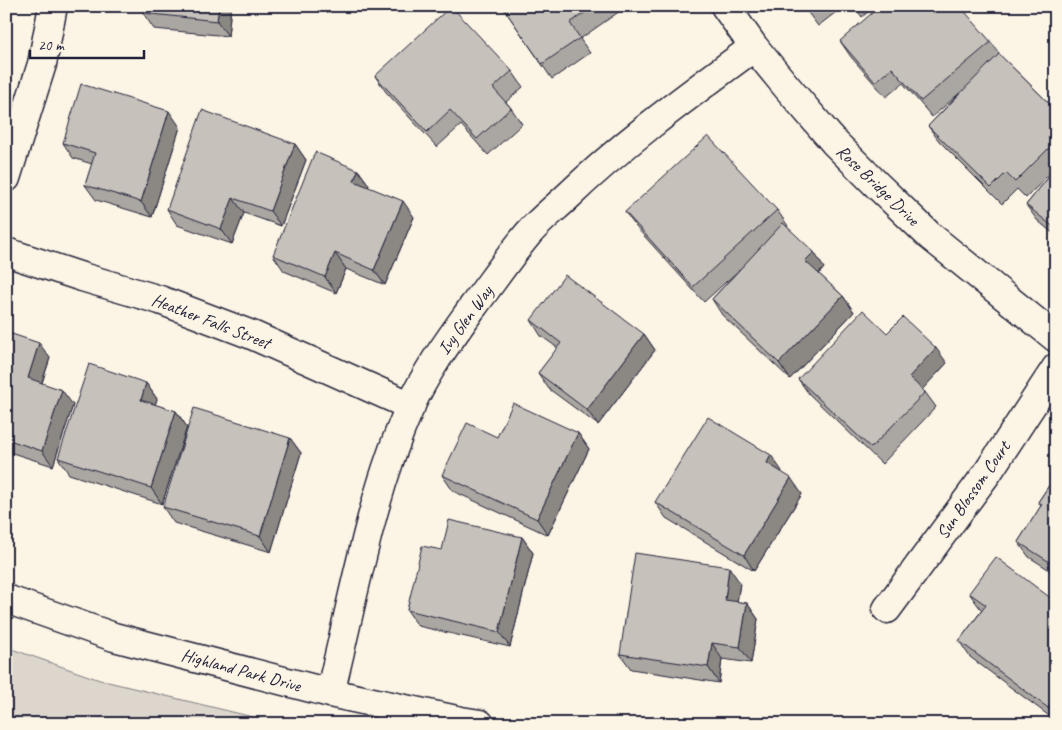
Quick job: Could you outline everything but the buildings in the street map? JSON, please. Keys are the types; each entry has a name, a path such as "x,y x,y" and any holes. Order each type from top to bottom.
{"street":[{"path":"6,178 42,64 53,6"},
{"name":"Rose Bridge Drive","path":"724,6 754,48 834,142 930,236 1056,338"},
{"name":"Ivy Glen Way","path":"330,693 372,516 392,452 411,406 430,369 456,330 529,233 581,183 635,137 754,48"},
{"name":"Heather Falls Street","path":"6,252 160,300 252,335 411,406"},
{"name":"Sun Blossom Court","path":"887,609 988,472 1056,368"},
{"name":"Highland Park Drive","path":"6,599 114,637 330,693 480,724"}],"shaded area":[{"path":"6,647 100,680 282,724 6,724"}]}
